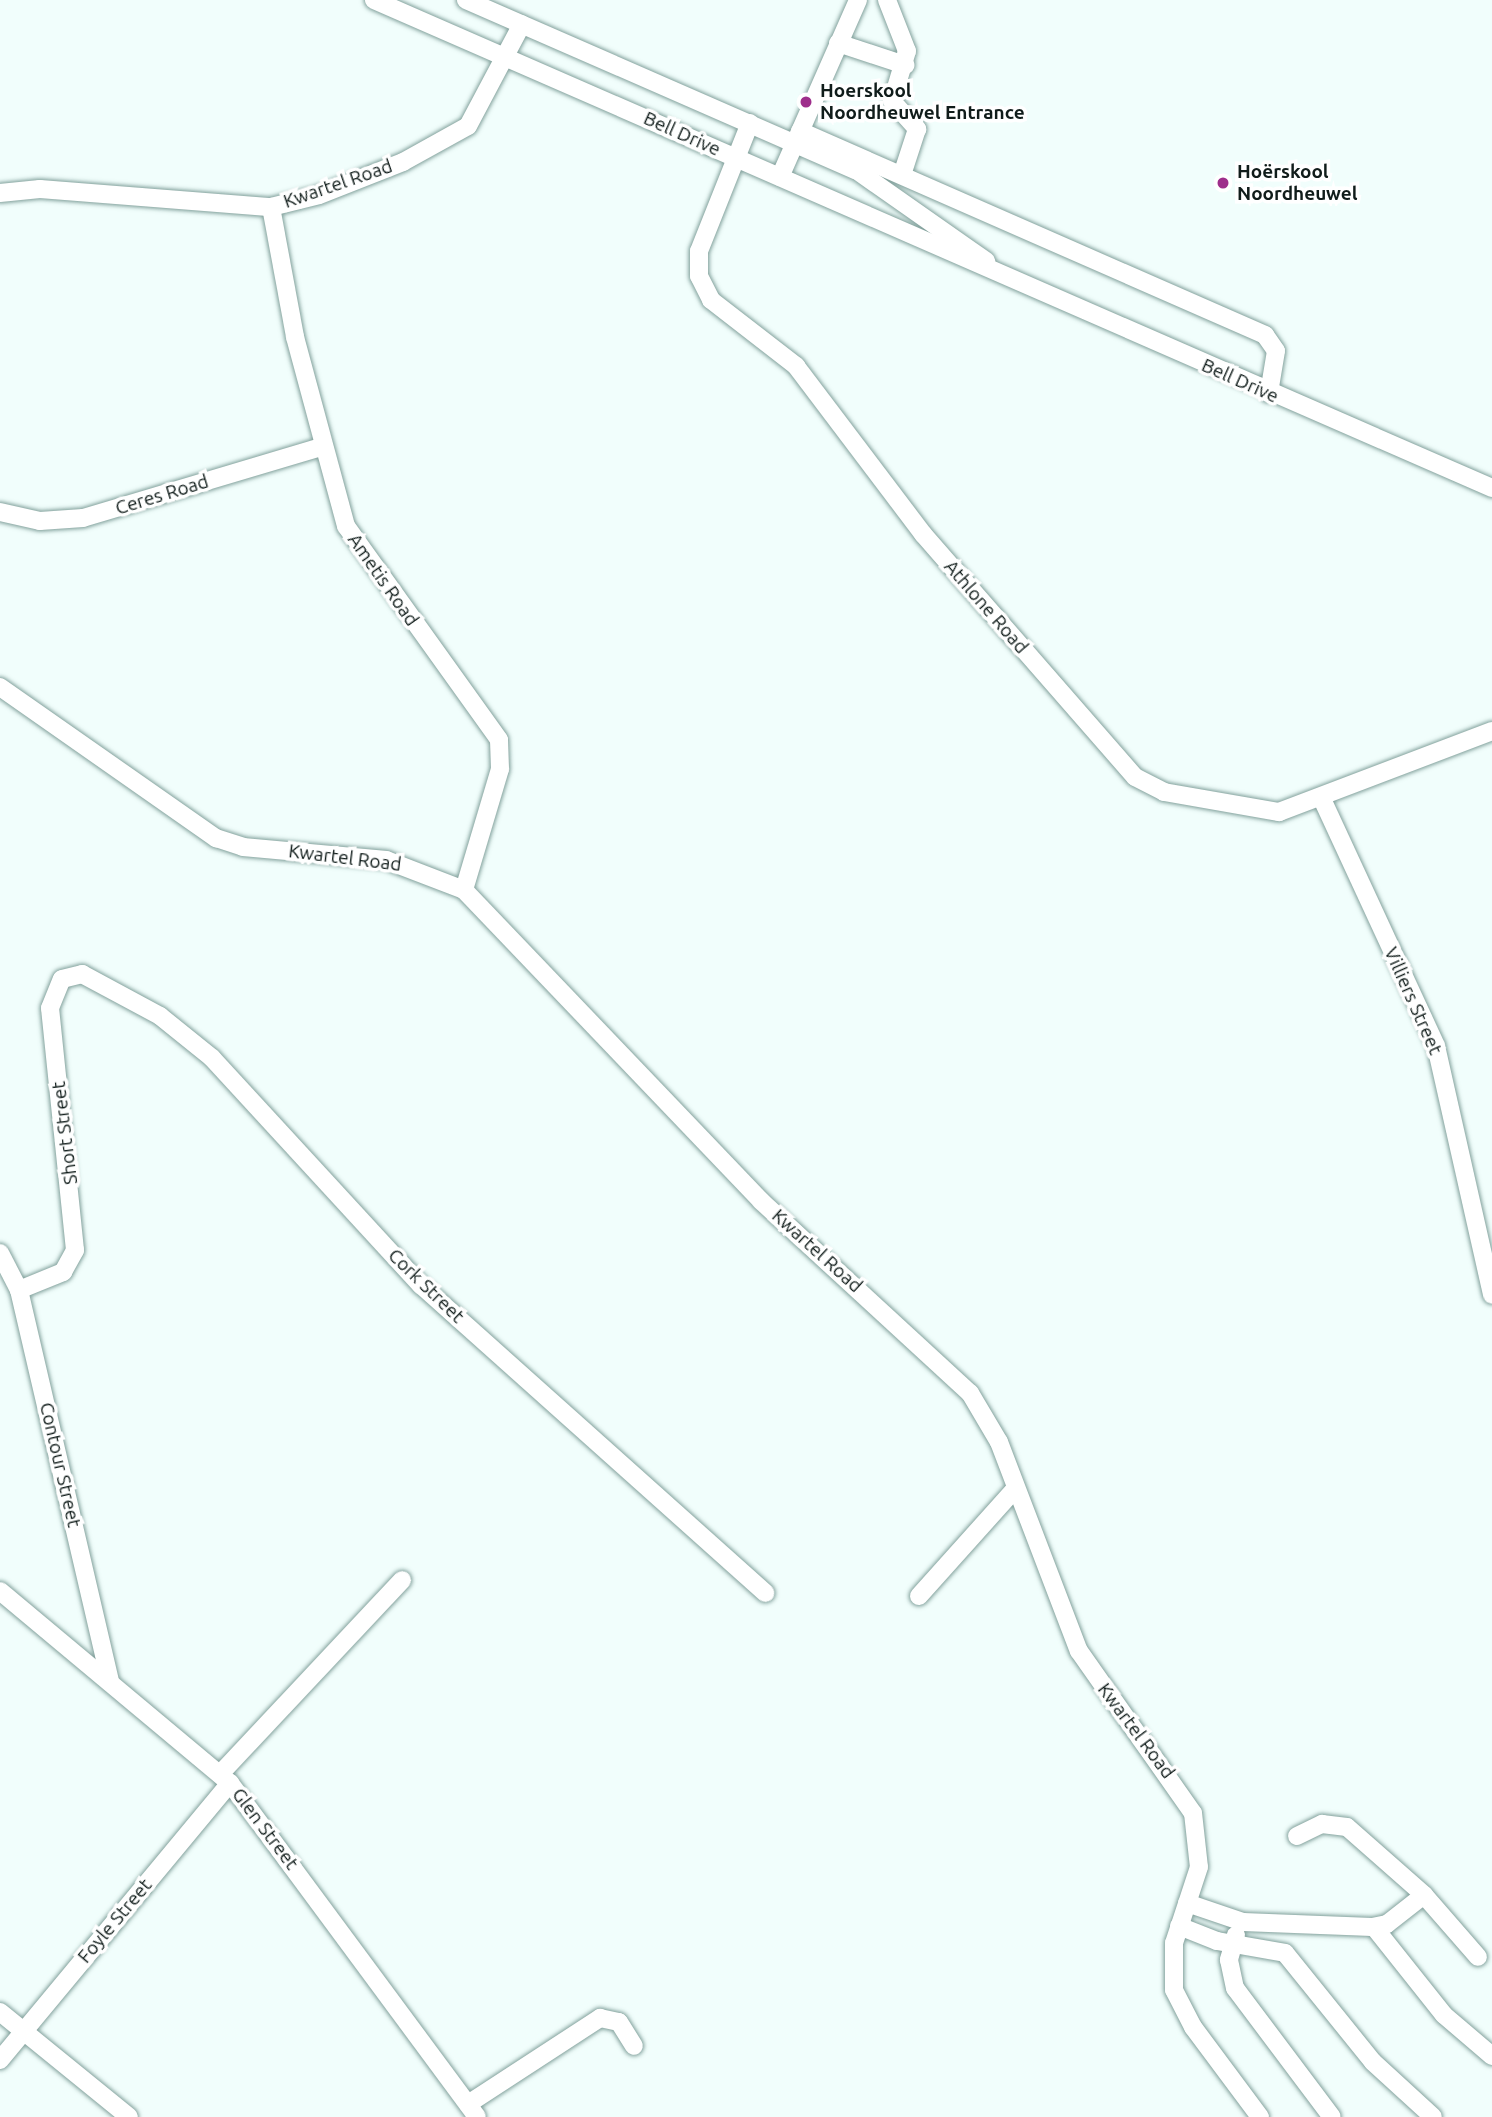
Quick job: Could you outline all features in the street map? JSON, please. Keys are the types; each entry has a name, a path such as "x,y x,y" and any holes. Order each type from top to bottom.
{"street":[{"name":"Bell Drive","path":"374,0 992,266 1269,393 1492,488"},
{"path":"780,177 858,0"},
{"path":"887,0 904,38 905,65 892,101 917,129 902,175"},
{"name":"Bell Drive","path":"478,2 750,124 797,137 882,185 992,266"},
{"name":"Kwartel Road","path":"0,193 40,189 271,207 348,184 453,137 478,115 522,24"},
{"path":"838,43 905,65"},
{"name":"Athlone Road","path":"750,124 699,251 699,276 711,300 807,379 916,525 1125,768 1153,789 1249,810 1279,812 1322,799 1492,731"},
{"path":"797,137 902,175 1265,335 1276,358 1269,393"},
{"name":"Ametis Road","path":"271,207 321,447 353,540 499,740 500,769 464,890"},
{"name":"Ceres Road","path":"0,512 40,521 83,518 321,447"},
{"name":"Kwartel Road","path":"0,687 216,838 243,847 386,860 464,890 761,1202 957,1379 992,1425 1079,1651 1193,1812 1201,1848 1171,1960 1174,1990 1193,2027 1260,2117"},
{"name":"Villiers Street","path":"1322,799 1436,1046 1492,1295"},
{"name":"Short Street","path":"19,1290 63,1272 75,1250 50,1007 62,979 93,977"},
{"name":"Cork Street","path":"93,977 160,1016 212,1058 421,1285 766,1593"},
{"name":"Contour Street","path":"0,1253 19,1290 110,1681"},
{"path":"919,1596 1015,1489"},
{"name":"Glen Street","path":"225,1779 235,1760 402,1580"},
{"name":"Glen Street","path":"0,1591 225,1779 472,2110"},
{"name":"Foyle Street","path":"0,2060 225,1779"},
{"path":"1297,1836 1322,1824 1347,1827 1424,1895 1478,1956"},
{"path":"1187,1903 1243,1922 1374,1927 1424,1895"},
{"path":"1243,1922 1230,1944 1235,1988 1332,2117"},
{"path":"1179,1926 1230,1944 1285,1953 1373,2062 1433,2117"},
{"path":"1374,1927 1444,2015 1492,2056"},
{"path":"0,2012 129,2117"},
{"path":"472,2110 600,2018 619,2022 634,2046"}],"place":[{"name":"Hoerskool Noordheuwel Entrance","path":"806,102"},
{"name":"Hoërskool Noordheuwel","path":"1223,183"}]}
